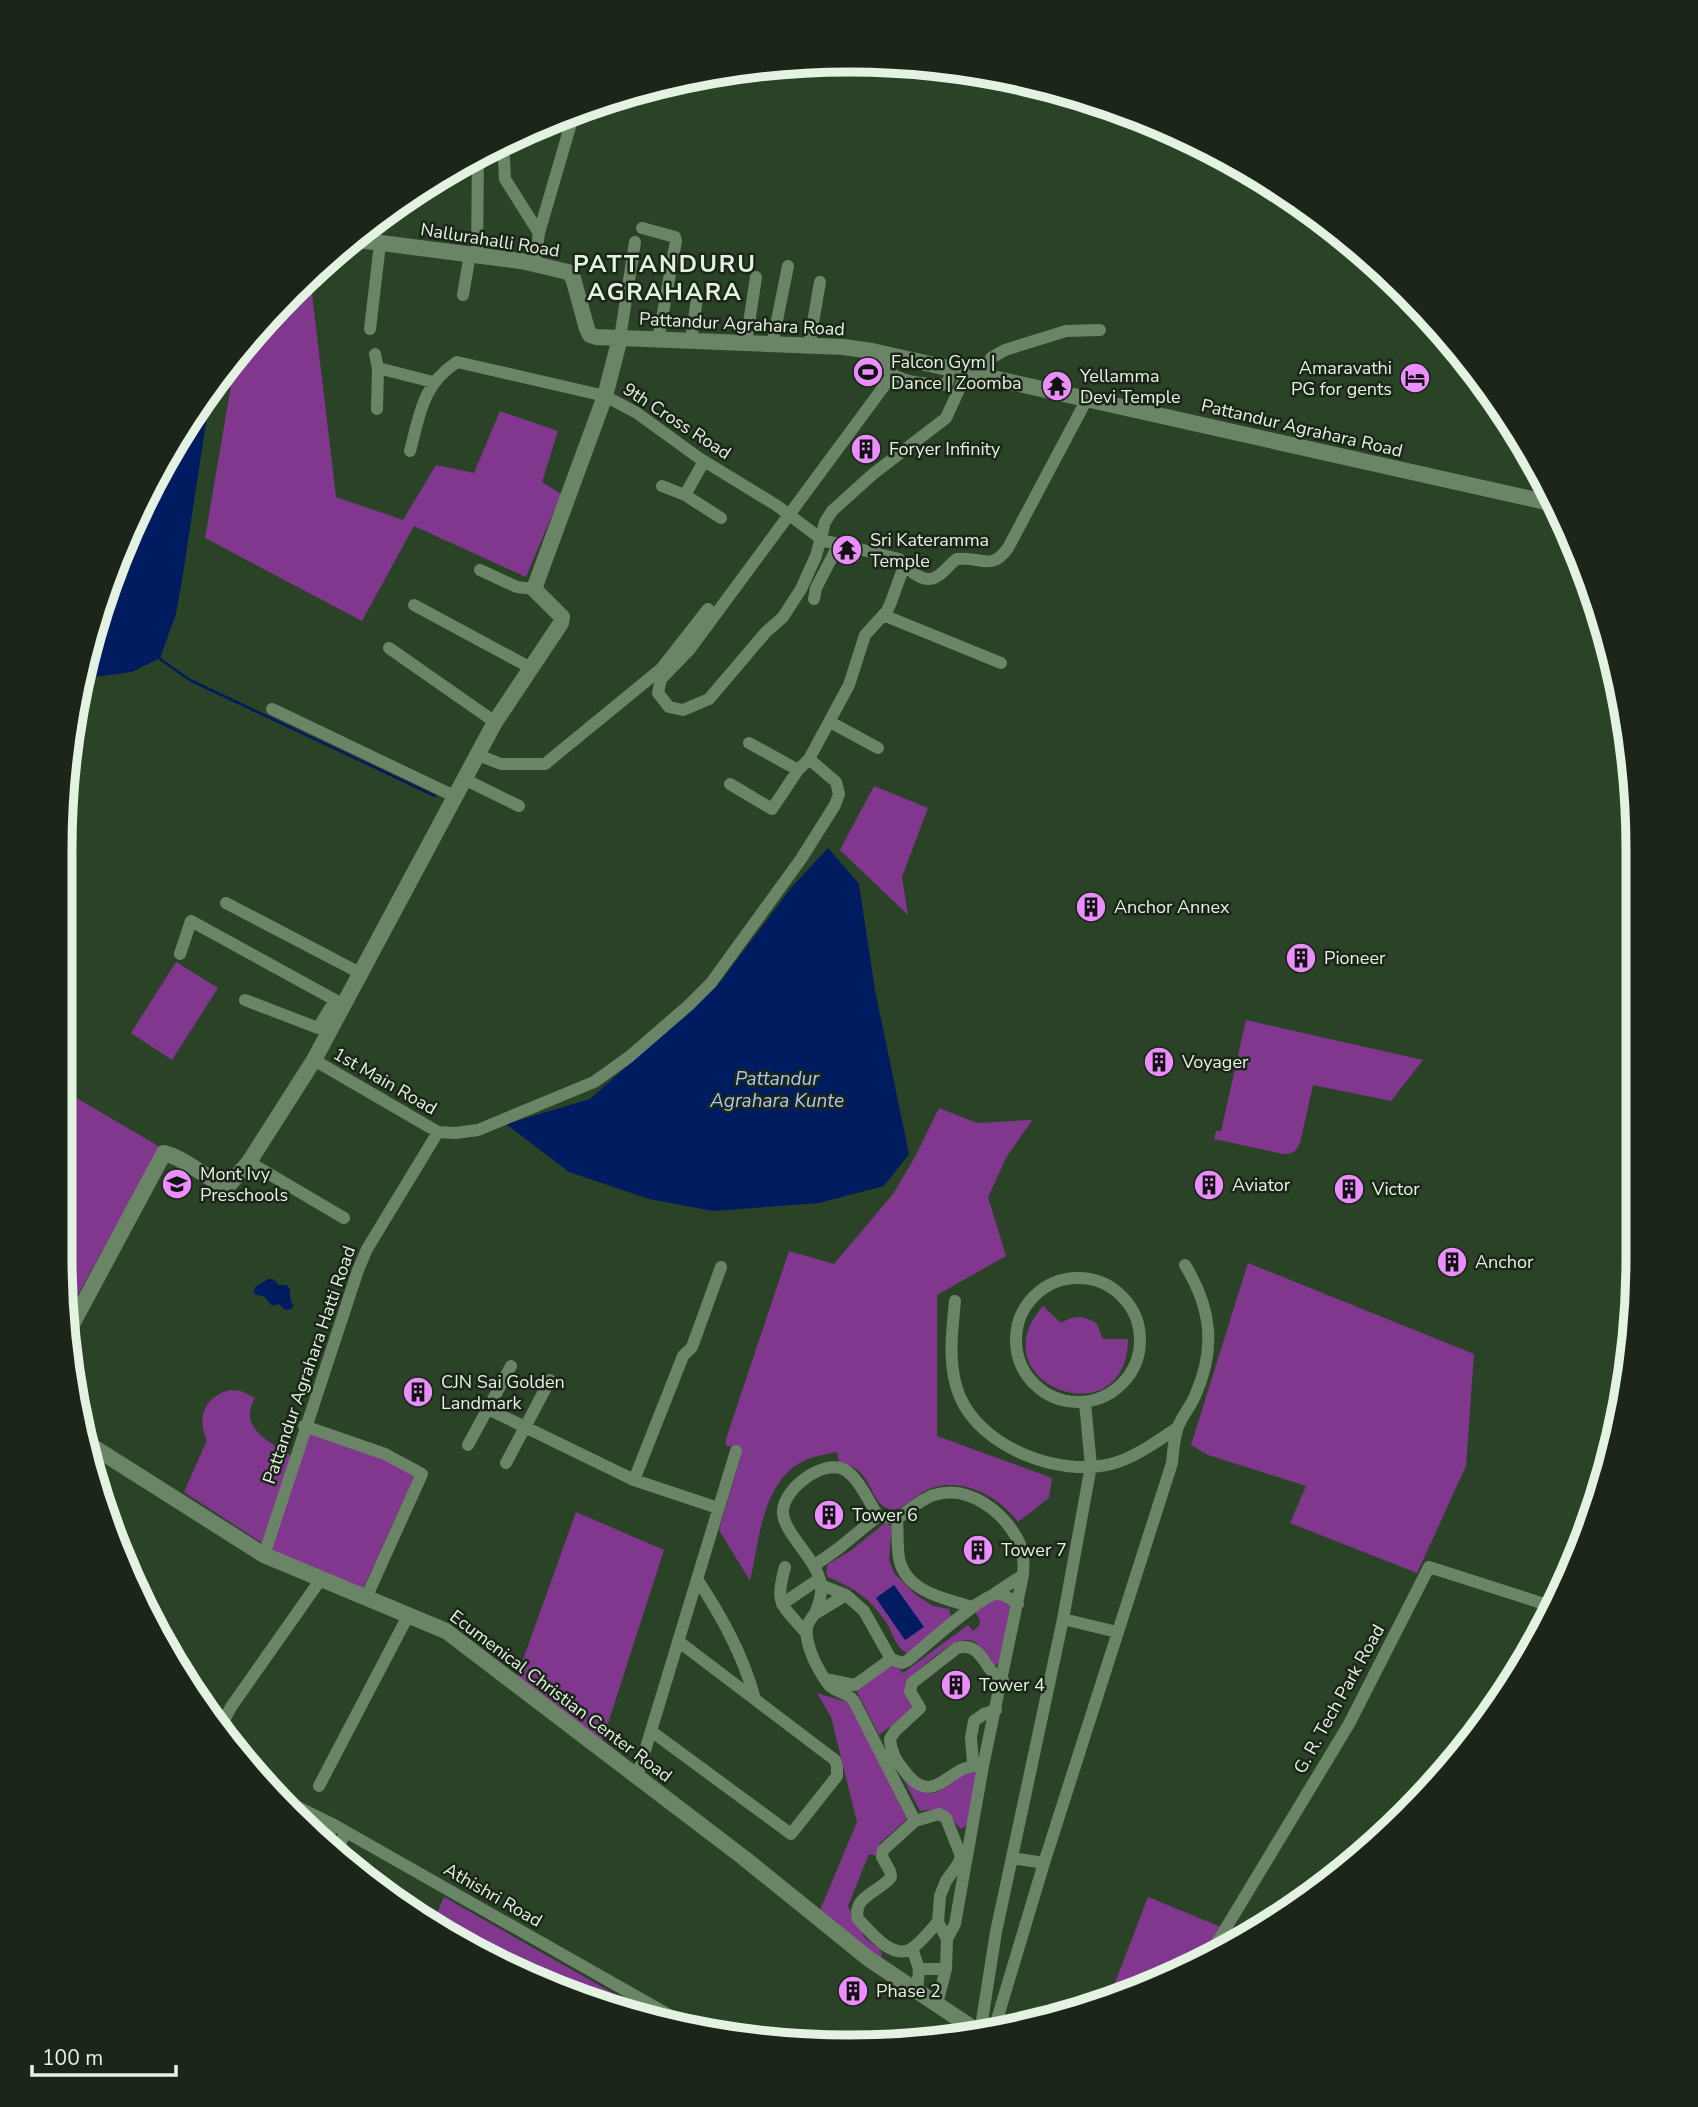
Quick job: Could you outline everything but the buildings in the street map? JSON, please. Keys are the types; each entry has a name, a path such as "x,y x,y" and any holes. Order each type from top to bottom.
{"street":[{"path":"535,265 539,233 571,124"},
{"path":"504,153 505,178 539,233"},
{"path":"463,295 473,255 477,167"},
{"path":"642,229 675,237 676,241 658,340"},
{"name":"Nallurahalli Road","path":"365,241 473,255 568,272 573,278 590,335 620,338"},
{"path":"534,589 605,396 620,338 635,242"},
{"path":"370,329 380,244"},
{"path":"772,345 788,266"},
{"path":"746,344 756,277"},
{"path":"809,346 820,282"},
{"path":"691,341 697,298"},
{"path":"986,376 991,358 1005,350 1066,331 1100,330"},
{"name":"Pattandur Agrahara Road","path":"620,338 843,347 884,354 1542,498"},
{"path":"374,354 377,368 377,409"},
{"path":"884,354 884,364 894,374 932,386 947,384 960,370"},
{"name":"9th Cross Road","path":"433,382 457,362 605,396 636,413 820,538 899,559 904,566"},
{"path":"377,368 433,382 425,394 410,451"},
{"path":"894,374 690,649 661,679 657,692 668,708 683,710 709,699 766,632 783,617 801,589 816,556 825,522 832,511 873,474 946,418 960,370"},
{"path":"730,784 777,813 830,722 853,676 862,642 897,591 904,566 920,577 930,579 938,576 957,559 988,562 1000,559 1087,399"},
{"path":"685,495 704,461"},
{"path":"662,486 685,495 721,518"},
{"path":"814,599 816,589 839,544"},
{"path":"245,1000 318,1028 331,1017 360,973 495,722 561,623 562,617 534,589 517,587 480,570"},
{"path":"478,755 500,764 545,764 661,669 732,579"},
{"path":"414,605 531,668"},
{"path":"883,615 1001,663"},
{"path":"389,648 495,722"},
{"path":"272,709 454,796"},
{"path":"830,722 878,748"},
{"path":"749,743 801,774"},
{"path":"438,1132 478,1130 594,1082 629,1057 711,983 801,859 835,805 839,794 836,782 809,759"},
{"path":"464,779 519,806"},
{"path":"226,903 360,973"},
{"path":"74,1320 164,1153 174,1156 227,1187 249,1162 314,1060 331,1017 335,1000 191,921 180,954"},
{"name":"1st Main Road","path":"314,1060 438,1132"},
{"name":"Pattandur Agrahara Hatti Road","path":"264,1555 304,1426 358,1270 438,1132"},
{"path":"249,1162 344,1218"},
{"path":"990,2022 1044,1863 1172,1463 1177,1428 1194,1399 1202,1378 1209,1347 1208,1321 1202,1296 1185,1265"},
{"path":"634,1480 683,1356 692,1348 721,1267"},
{"path":"1086,1277 1105,1283 1122,1294 1134,1310 1140,1330 1140,1350 1134,1369 1121,1385 1105,1397 1086,1403 1066,1402 1048,1396 1033,1384 1022,1368 1016,1350 1016,1331 1021,1312 1032,1297 1048,1285 1066,1278 1086,1277"},
{"path":"955,1301 953,1370 960,1398 976,1421 1008,1446 1028,1456 1071,1468 1111,1464 1130,1457 1177,1428"},
{"path":"468,1445 511,1366"},
{"path":"506,1463 550,1380"},
{"path":"987,2022 996,1932 1063,1619 1091,1466 1086,1403"},
{"path":"488,1409 634,1480 718,1508"},
{"path":"304,1426 385,1454 422,1475 366,1598"},
{"name":"Ecumenical Christian Center Road","path":"96,1448 264,1555 446,1630 744,1858 869,1959 973,2025"},
{"path":"636,1777 736,1451"},
{"path":"816,1612 820,1582 815,1565 789,1528 782,1513 785,1500 797,1484 827,1468 835,1467 851,1475 878,1516 897,1519 932,1495 949,1492 982,1501 993,1509 1020,1544 1023,1575 1018,1604 996,1710 978,1765 955,1924 947,1939 946,1969 937,2004"},
{"path":"815,1565 878,1516"},
{"path":"897,1519 899,1561 910,1581 933,1595 973,1607"},
{"path":"785,1567 778,1591 782,1604 806,1633 814,1660 825,1679 831,1687 854,1701 915,1821"},
{"name":"G. R. Tech Park Road","path":"1218,1942 1349,1724 1429,1567 1545,1604"},
{"path":"820,1582 846,1595 864,1611 891,1659 897,1662 907,1661 973,1607 1023,1575"},
{"path":"224,1720 321,1579"},
{"path":"697,1579 728,1628 747,1672 755,1699"},
{"path":"782,1604 820,1582"},
{"path":"994,1594 1001,1594 1018,1604"},
{"path":"806,1633 810,1619 816,1612 846,1595"},
{"path":"319,1786 409,1614"},
{"path":"1063,1619 1117,1632"},
{"path":"651,1731 790,1834 837,1776 835,1760 678,1641"},
{"path":"877,1746 890,1739 920,1708 910,1691 912,1683 957,1647 973,1648 981,1654 997,1678 1003,1680"},
{"path":"825,1679 855,1685 891,1659"},
{"path":"978,1765 971,1737 974,1721 996,1710"},
{"path":"890,1739 893,1757 922,1787 934,1787 965,1767 978,1765"},
{"name":"Athishri Road","path":"299,1808 334,1825 665,2013"},
{"path":"938,1922 912,1948 900,1951 887,1947 858,1919 856,1913 859,1902 891,1877 882,1857 883,1850 915,1821 933,1815 943,1816 960,1852 960,1860 942,1890 938,1922 947,1939"},
{"path":"328,1834 334,1825"},
{"path":"340,1844 346,1832"},
{"path":"1012,1858 1044,1863"},
{"path":"912,1948 919,1969 918,1992"},
{"path":"919,1969 946,1969"}],"shaded area":[{"path":"311,288 336,497 403,520 436,465 474,473 500,411 558,431 542,482 561,494 526,577 414,526 362,621 205,538 233,375"},
{"path":"874,786 928,808 902,877 908,915 840,850"},
{"path":"176,962 218,988 172,1060 131,1033"},
{"path":"1246,1020 1423,1060 1391,1101 1313,1085 1300,1143 1291,1153 1283,1154 1214,1139 1216,1131 1221,1131"},
{"path":"72,1095 160,1147 73,1303"},
{"path":"939,1108 977,1123 1032,1120 1006,1158 988,1197 1006,1256 937,1295 937,1436 1052,1478 1049,1498 1018,1522 990,1496 952,1485 922,1492 894,1510 877,1500 858,1471 839,1464 837,1452 815,1457 795,1466 775,1489 763,1519 750,1581 719,1530 742,1452 726,1445 726,1439 789,1251 834,1264 893,1194"},
{"path":"1248,1263 1474,1354 1466,1466 1417,1573 1290,1523 1306,1486 1208,1455 1191,1445"},
{"path":"1043,1306 1061,1323 1075,1317 1084,1318 1097,1324 1103,1339 1128,1339 1121,1370 1105,1388 1083,1394 1060,1390 1040,1377 1027,1358 1027,1334"},
{"path":"230,1390 241,1391 255,1398 250,1418 253,1426 258,1433 291,1456 262,1543 184,1492 207,1440 202,1424 205,1409 214,1397"},
{"path":"309,1433 382,1457 416,1474 362,1591 269,1551"},
{"path":"576,1512 664,1550 602,1742 516,1679"},
{"path":"885,1523 892,1527 889,1559 894,1573 916,1595 933,1606 949,1609 952,1619 908,1653 898,1645 874,1606 854,1590 828,1577 826,1572 828,1564 850,1551"},
{"path":"994,1599 1004,1601 1012,1608 1000,1662 995,1666 973,1641 966,1640 948,1647 908,1680 913,1709 879,1735 856,1690 891,1665 903,1673 968,1625 973,1631 979,1626 980,1620 974,1610"},
{"path":"817,1693 850,1703 907,1819 880,1843 877,1856 869,1854 848,1906 865,1938 881,1950 882,1959 818,1915 857,1822 831,1717"},
{"path":"896,1765 915,1786 929,1793 944,1788 967,1771 978,1772 969,1824 961,1829 942,1812 920,1811"},
{"path":"444,1897 633,2004 552,1976 505,1955 436,1916"},
{"path":"1148,1897 1221,1927 1210,1946 1113,1989"}],"water":[{"path":"208,410 176,614 160,658 132,672 91,677 113,599 131,552 176,460"},
{"name":"Pattandur Agrahara Kunte","path":"828,848 859,884 875,990 909,1154 884,1186 819,1203 713,1211 649,1199 569,1172 506,1124 590,1099 717,986 791,888"},
{"path":"268,1279 288,1287 294,1305 292,1309 285,1310 279,1304 272,1306 265,1297 254,1294 255,1287"},
{"path":"894,1585 924,1627 905,1640 876,1598"}],"waterway":[{"path":"157,657 190,680 435,796"}],"place":[{"name":"Falcon Gym | Dance | Zoomba","path":"868,372"},
{"name":"Amaravathi PG for gents","path":"1415,378"},
{"name":"Yellamma Devi Temple","path":"1057,386"},
{"name":"Foryer Infinity","path":"866,449"},
{"name":"Sri Kateramma Temple","path":"847,550"},
{"name":"Anchor Annex","path":"1091,907"},
{"name":"Pioneer","path":"1301,958"},
{"name":"Voyager","path":"1159,1062"},
{"name":"Mont Ivy Preschools","path":"177,1184"},
{"name":"Aviator","path":"1209,1185"},
{"name":"Victor","path":"1349,1189"},
{"name":"Anchor","path":"1452,1262"},
{"name":"CJN Sai Golden Landmark","path":"418,1392"},
{"name":"Tower 6","path":"829,1515"},
{"name":"Tower 7","path":"978,1550"},
{"name":"Tower 4","path":"956,1685"},
{"name":"Phase 2","path":"853,1991"}],"district":[{"name":"PATTANDURU AGRAHARA","path":"665,278"}]}
